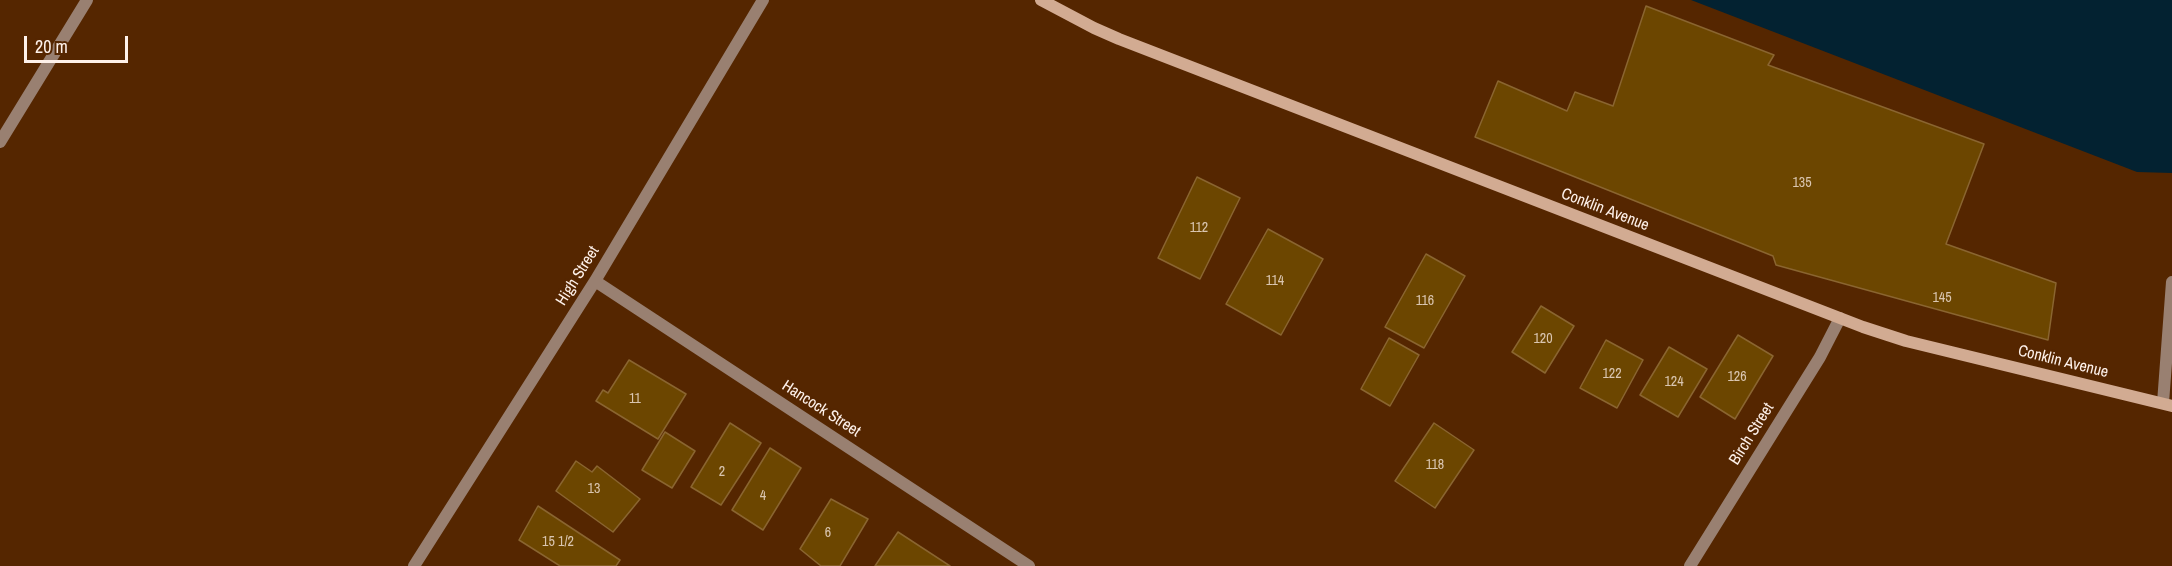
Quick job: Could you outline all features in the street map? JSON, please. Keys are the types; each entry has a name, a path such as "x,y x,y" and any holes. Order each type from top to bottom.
{"main road":[{"name":"Conklin Avenue","path":"1041,0 1119,39 1840,318 1906,340 2167,404"}],"street":[{"path":"0,142 87,0"},
{"name":"High Street","path":"414,566 595,280 763,0"},
{"name":"Hancock Street","path":"595,280 1029,566"},
{"path":"2167,404 2172,282"},
{"name":"Birch Street","path":"1690,566 1820,357 1840,318"}],"water":[{"path":"1691,0 2172,0 2172,173 2137,172"}],"building":[{"path":"1646,6 1774,55 1768,65 1984,144 1946,244 2056,283 2048,340 1776,265 1773,256 1475,137 1498,81 1567,111 1575,92 1613,106"},
{"path":"1197,177 1240,198 1200,279 1158,258"},
{"path":"1268,229 1323,259 1281,335 1226,304"},
{"path":"1426,254 1465,276 1424,348 1385,327"},
{"path":"1541,306 1574,326 1545,373 1512,352"},
{"path":"1738,335 1773,356 1735,419 1700,397"},
{"path":"1389,338 1419,355 1390,406 1361,389"},
{"path":"1606,340 1643,360 1617,408 1580,388"},
{"path":"1669,347 1707,369 1678,417 1640,395"},
{"path":"629,360 686,394 658,439 596,401 603,390 608,393"},
{"path":"730,423 761,443 721,505 691,487"},
{"path":"1434,423 1474,450 1435,508 1395,481"},
{"path":"665,432 695,451 672,488 642,470"},
{"path":"770,448 801,468 763,530 732,510"},
{"path":"576,461 592,472 597,466 640,499 613,532 556,491"},
{"path":"831,499 868,519 840,566 821,566 800,549"},
{"path":"538,506 620,560 616,566 560,566 519,540"},
{"path":"898,532 950,566 875,566"}]}
